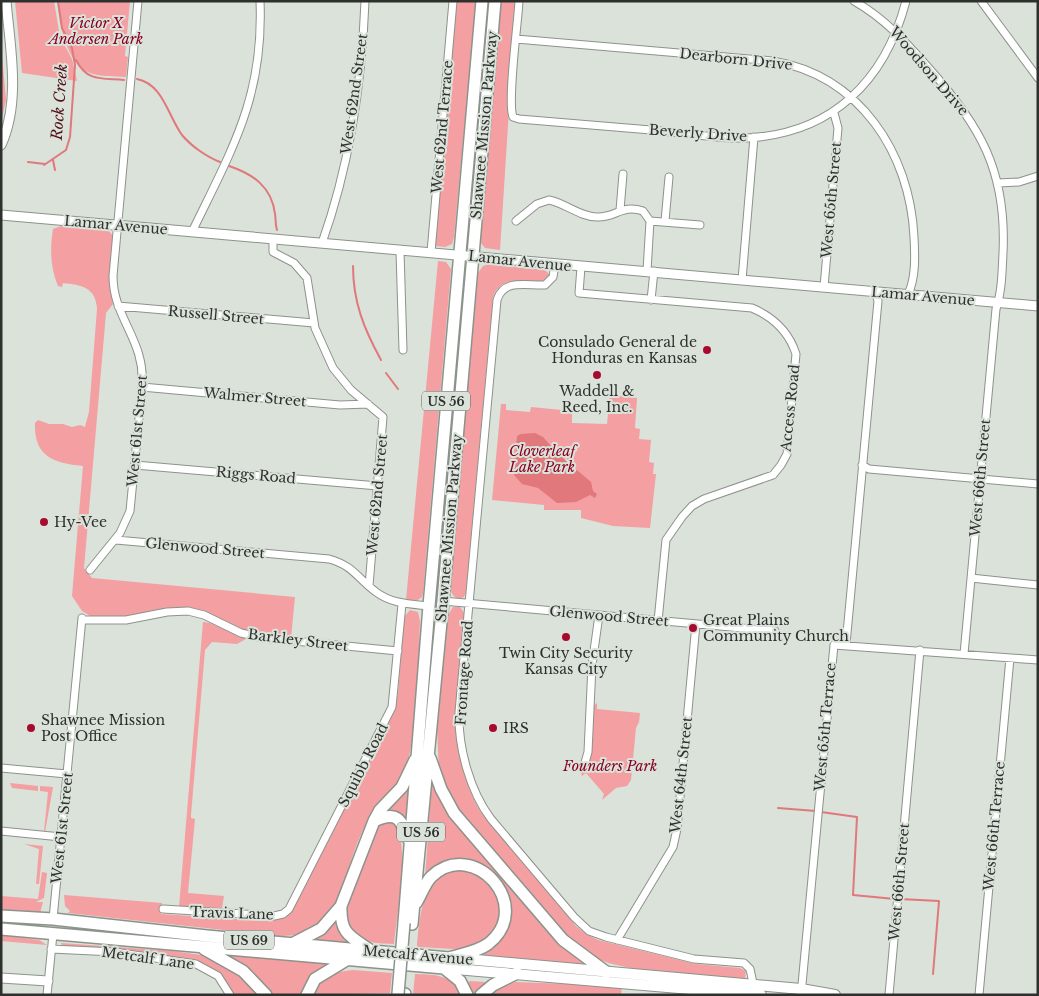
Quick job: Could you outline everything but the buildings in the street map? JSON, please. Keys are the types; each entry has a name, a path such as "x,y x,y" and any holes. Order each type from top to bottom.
{"highway":[{"name":"Shawnee Mission Parkway","path":"408,923 413,909 423,754 428,606 482,1"},
{"name":"Shawnee Mission Parkway","path":"402,994 408,923 411,844 441,624 494,1"},
{"path":"430,584 438,598 443,601"},
{"path":"428,606 441,624"},
{"path":"292,944 321,929 341,906 374,821 384,806 402,787 423,754"},
{"path":"423,754 446,800 459,818 563,940 606,972"},
{"path":"374,821 384,816 396,817 402,823 411,844"},
{"name":"US 69","path":"413,909 429,878 437,872 453,866 473,867 487,874 496,883 505,904 504,918 500,929 492,940 482,948 446,963"},
{"path":"341,906 341,924 346,933 372,951"},
{"name":"Metcalf Avenue","path":"1,916 53,919 372,951 446,963"},
{"path":"1,926 44,926 50,924 53,919 93,938"},
{"name":"Metcalf Avenue","path":"1,929 348,959 446,963"},
{"name":"US 69","path":"199,946 243,971 266,995"},
{"path":"307,995 315,979 348,959"},
{"path":"446,963 460,980 467,995"},
{"path":"481,995 493,985 517,973"}],"main road":[{"name":"Metcalf Avenue","path":"446,963 517,973 755,991 835,995"},
{"name":"Metcalf Avenue","path":"446,963 606,972 755,991 761,995"}],"street":[{"path":"1,145 9,122 11,102 5,39 6,1"},
{"name":"West 61st Street","path":"90,570 116,540 130,509 142,387 139,351 118,306 113,282 138,1"},
{"path":"192,232 236,142 248,110 260,48 260,1"},
{"name":"West 62nd Street","path":"322,243 350,134 359,72 365,1"},
{"name":"West 62nd Terrace","path":"431,252 454,1"},
{"path":"516,39 519,1"},
{"name":"Woodson Drive","path":"854,1 870,10 896,32 957,99 969,116 988,154 998,183 1004,236 998,302"},
{"name":"Beverly Drive","path":"516,39 511,112 513,117 734,138 754,137 782,133 834,113 875,71 893,41 906,1"},
{"path":"981,1 1038,78"},
{"name":"Dearborn Drive","path":"516,39 773,61 799,66 832,81 851,97 883,136 900,168 908,193 915,248 912,286 908,294"},
{"name":"West 65th Street","path":"824,287 838,128 834,113"},
{"path":"742,280 754,137"},
{"path":"620,210 623,174"},
{"path":"998,183 1019,182 1038,176"},
{"path":"665,221 670,177"},
{"path":"516,221 537,204 549,200 595,218 604,217 620,210 635,208 643,211 650,221 651,300"},
{"name":"Lamar Avenue","path":"1,215 1038,306"},
{"path":"650,221 700,225"},
{"name":"West 62nd Street","path":"273,239 274,253 292,261 306,278 314,323 321,346 333,368 346,384 381,414 383,419 369,586"},
{"path":"400,251 403,350"},
{"name":"Frontage Road","path":"555,264 553,277 545,285 509,286 502,290 496,300 459,723 468,767 479,802 588,931 694,959 744,963 750,969 755,991"},
{"name":"Access Road","path":"581,267 579,293 752,308 764,313 784,330 792,341 796,354 787,454 782,465 773,475 704,499 692,506 682,517 666,540 658,620"},
{"name":"West 65th Terrace","path":"801,992 832,651 834,645 846,644 878,300 875,291"},
{"name":"West 66th Street","path":"964,654 998,302"},
{"name":"Russell Street","path":"118,306 314,323"},
{"name":"Walmer Street","path":"142,387 340,405 368,404"},
{"name":"Riggs Road","path":"135,464 378,486"},
{"path":"862,465 870,469 1038,484"},
{"name":"Glenwood Street","path":"116,540 324,558 346,564 379,594 402,604 428,606"},
{"path":"971,578 1038,585"},
{"name":"Glenwood Street","path":"443,601 775,631"},
{"path":"398,651 402,604"},
{"name":"Barkley Street","path":"82,619 126,620 167,612 191,612 204,615 241,633 263,638 398,651"},
{"path":"584,766 588,752 592,665 599,615"},
{"name":"West 61st Street","path":"53,919 82,619"},
{"name":"West 64th Street","path":"617,940 673,846 677,829 696,624"},
{"path":"846,644 1038,660"},
{"name":"West 66th Street","path":"889,995 920,650"},
{"name":"Squibb Road","path":"307,874 391,710 398,651"},
{"name":"West 66th Terrace","path":"979,995 1010,658"},
{"path":"1,768 67,774"},
{"path":"1,832 61,837"},
{"name":"Travis Lane","path":"163,909 278,916 291,907 307,874"},
{"path":"47,995 53,934"},
{"name":"Metcalf Lane","path":"52,949 114,952 196,964 218,976 230,995"},
{"path":"1,978 48,981"}],"green space":[{"path":"15,1 54,1 60,37 72,59 77,81 22,73"},
{"name":"Victor X Andersen Park","path":"57,1 130,1 125,56 128,57 126,77 103,76 90,73 75,61 62,32"},
{"path":"455,1 476,1 454,237 452,244 445,247 435,246"},
{"path":"486,1 490,1 479,134 476,134"},
{"path":"500,1 516,1 500,250 485,248 480,242"},
{"path":"1,46 6,100 1,122"},
{"path":"61,226 108,230 113,236 109,278 113,304 106,313 84,568 92,578 295,597 291,638 248,633 203,612 111,618 92,617 82,611 72,596 83,466 62,463 47,456 38,443 35,423 38,420 49,424 63,424 72,427 80,425 85,427 89,412 97,309 94,296 86,288 63,283 62,287 58,286 52,265 51,244 53,229"},
{"path":"438,261 446,262 451,269 423,593 422,597 415,602 406,600"},
{"path":"490,264 545,270 550,275 540,283 513,281 507,283 497,290 493,297 466,592 464,597 459,599 452,594 450,582 478,273 483,266"},
{"name":"Cloverleaf Lake Park","path":"610,395 637,398 635,428 640,429 639,439 651,440 649,462 654,463 653,474 656,474 650,528 613,526 581,518 581,510 544,510 544,505 492,500 501,404 506,404 506,410 530,412 531,407 572,411 572,423 607,424"},
{"path":"453,607 460,607 465,614 455,717 457,740 466,780 481,812 576,926 586,934 598,940 696,964 740,968 746,971 745,978 719,979 654,972 606,962 585,952 566,939 452,801 439,771 437,729 448,615"},
{"path":"410,610 418,612 420,621 416,715 406,768 395,789 369,820 360,837 331,912 319,925 302,933 279,936 68,913 70,911 65,906 64,895 162,903 161,914 268,921 282,918 290,913 393,714 398,694 404,617"},
{"path":"203,622 210,623 246,639 237,644 212,642 205,650 191,815 191,818 195,819 188,893 224,896 222,908 218,910 179,907"},
{"name":"Founders Park","path":"597,703 597,709 640,713 636,728 631,780 627,786 616,788 602,800 604,794 586,773 582,776 581,773 586,765 593,706"},
{"path":"432,780 437,789 593,965 479,955 492,946 506,892 499,880 477,864 425,877"},
{"path":"10,783 38,786 38,791 12,788"},
{"path":"409,784 406,821 383,813"},
{"path":"40,786 53,787 45,832 30,830 44,831 48,792 40,791"},
{"path":"395,821 402,847 402,863 394,944 378,943 362,938 346,922 346,908 379,823"},
{"path":"24,844 43,846 39,884 36,884 39,849"},
{"path":"462,870 475,872 491,887 496,896 500,915 493,933 478,945 461,949 417,947 422,909 431,888 439,879 449,873"},
{"path":"42,872 47,873 44,898 36,902 43,902 40,913 1,911 1,896 38,899"},
{"path":"336,918 343,937 349,943 309,939"},
{"path":"1,935 39,940 47,945 1,941"},
{"path":"61,943 173,951 201,955 233,969 261,995 233,995 223,978 211,968 198,962 111,949 63,947"},
{"path":"221,954 329,964 317,972 302,995 271,995"},
{"path":"353,970 392,973 390,993 311,995 328,976"},
{"path":"415,974 448,979 462,995 413,995"},
{"path":"470,981 485,982 486,984 474,994 468,983"},
{"path":"515,982 622,986 621,995 485,995"}],"shaded area":[{"path":"535,433 543,437 558,454 591,482 593,491 597,494 595,498 590,495 576,502 557,503 538,488 522,484 514,475 517,436"}],"waterway":[{"name":"Rock Creek","path":"44,165 66,150 70,137 75,65 72,48 62,28 58,1"},
{"path":"76,60 85,72 96,78 124,80"},
{"path":"137,79 146,82 159,94 182,135 200,151 220,162"},
{"path":"53,160 55,170"},
{"path":"28,162 45,164"},
{"path":"229,166 246,173 265,189 273,205 277,230"},
{"path":"353,266 357,303 369,337 381,360"},
{"path":"386,373 398,389"},
{"path":"778,808 816,811"},
{"path":"821,812 857,817 853,895 895,899"},
{"path":"900,899 939,901 933,974"}],"place":[{"name":"Consulado General de Honduras en Kansas","path":"707,350"},
{"name":"Waddell & Reed, Inc.","path":"597,375"},
{"name":"Hy-Vee","path":"44,522"},
{"name":"Great Plains Community Church","path":"693,628"},
{"name":"Twin City Security Kansas City","path":"566,637"},
{"name":"Shawnee Mission Post Office","path":"31,728"},
{"name":"IRS","path":"493,728"}]}
